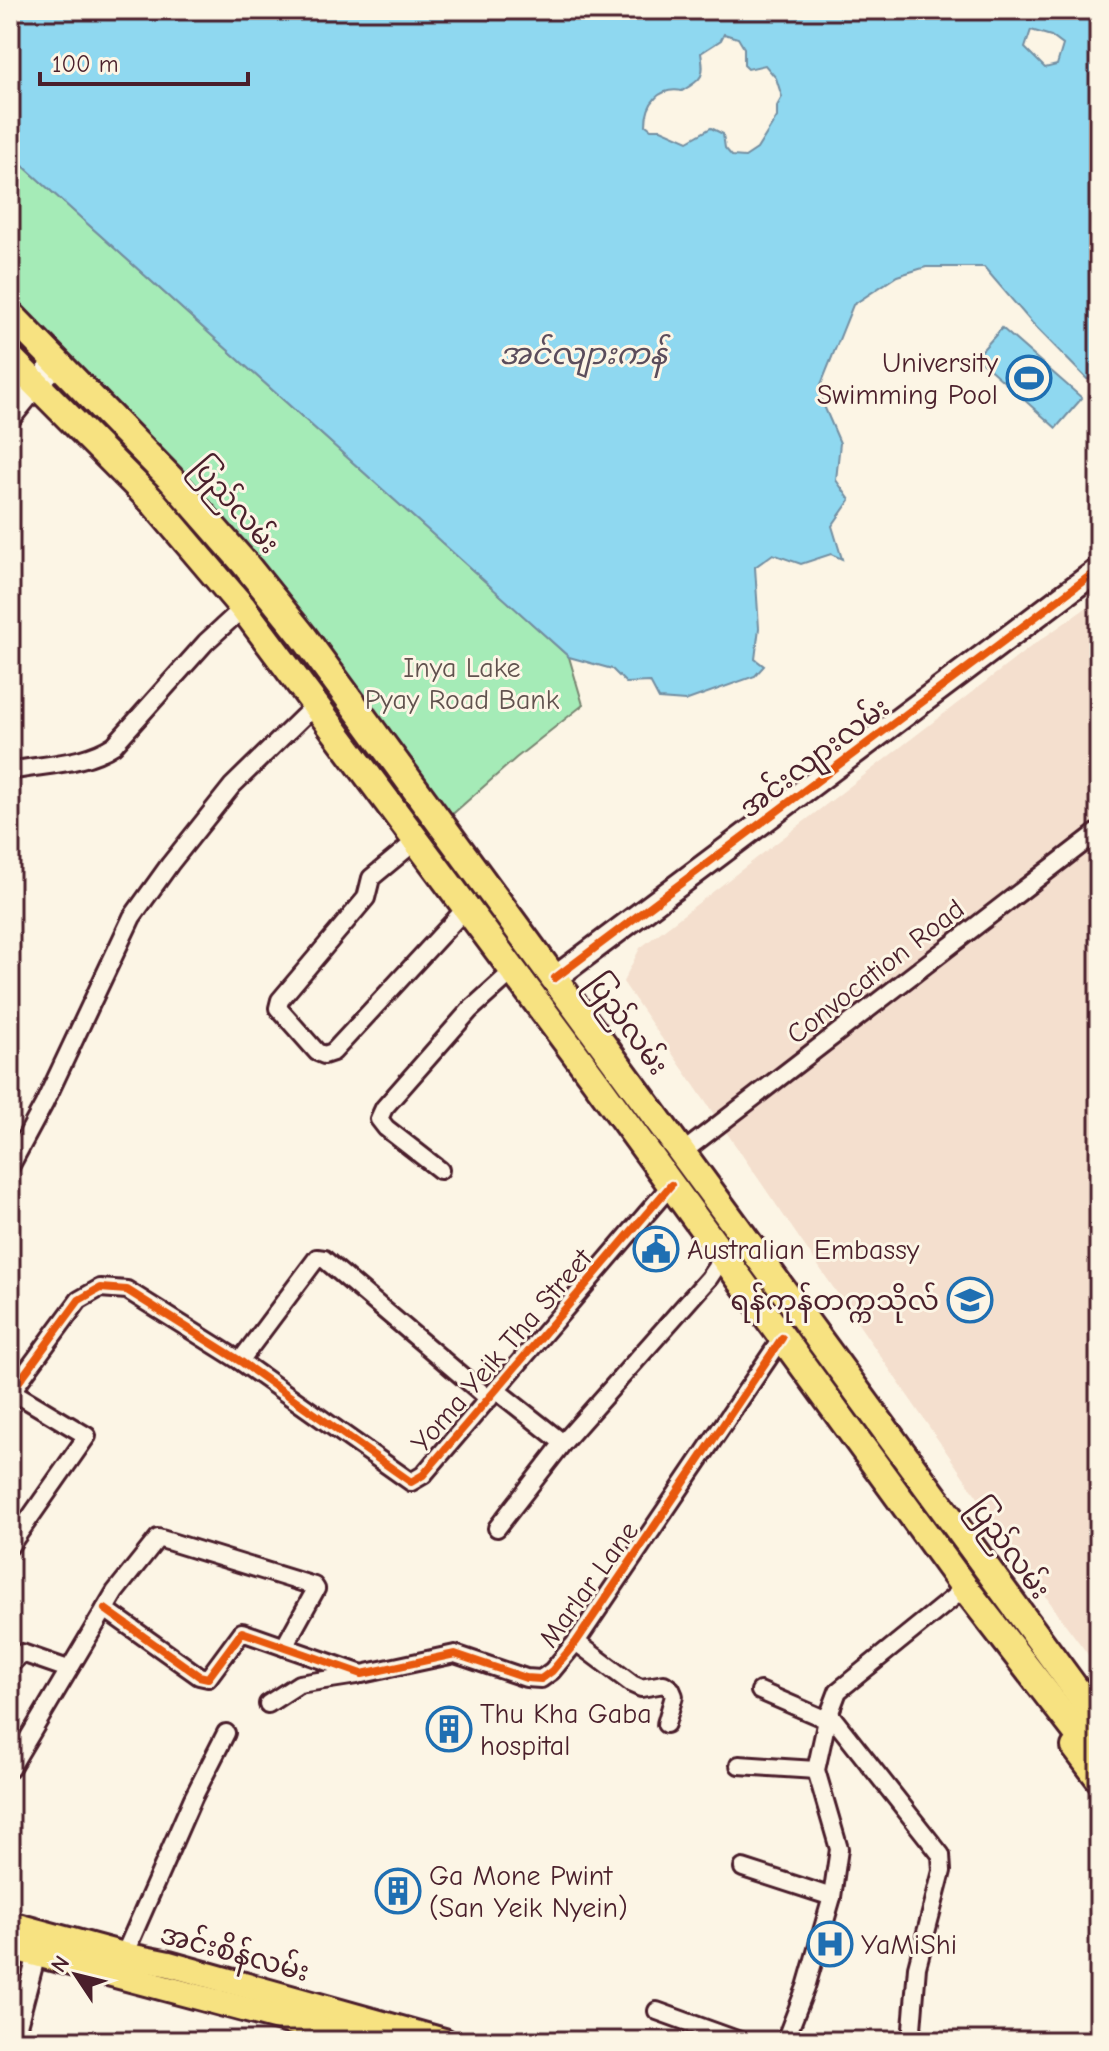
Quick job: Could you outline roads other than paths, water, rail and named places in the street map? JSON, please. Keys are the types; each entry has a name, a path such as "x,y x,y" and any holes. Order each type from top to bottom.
{"highway":[{"name":"ပြည်လမ်း","path":"10,314 170,478 245,564 555,978 1099,1721"},
{"name":"ပြည်လမ်း","path":"10,358 153,502 243,608 554,1025 965,1588 1099,1761"},
{"path":"63,412 85,392"},
{"path":"348,747 371,729"}],"main road":[{"path":"10,416 57,363"},
{"name":"အင်းလျားလမ်း","path":"555,978 1099,569"},
{"path":"513,971 555,978 554,1025"},
{"path":"1036,1682 1034,1691 1099,1780"},
{"name":"ပြည်လမ်း","path":"1072,1686 1089,1692 1099,1703"},
{"name":"အင်းစိန်လမ်း","path":"10,1924 40,1944 305,2033 364,2041"},
{"name":"အင်းစိန်လမ်း","path":"10,1947 40,1944 169,1964 444,2041"}],"street":[{"path":"10,771 100,755 114,745 206,642 243,608"},
{"path":"10,1167 44,1104 132,917 177,854 232,786 316,704"},
{"name":"Convocation Road","path":"683,1152 1099,831"},
{"path":"417,840 371,878 366,898 280,1000 278,1008 317,1052 324,1055 333,1052 467,907"},
{"path":"440,1170 386,1128 379,1119 384,1108 461,1021 513,971"},
{"name":"Yoma Yeik Tha Street","path":"11,1391 79,1300 100,1288 127,1290 240,1361 411,1482 423,1475 671,1185"},
{"path":"497,1528 563,1443 709,1278 723,1257"},
{"path":"240,1361 317,1258 324,1259 493,1395 563,1443"},
{"name":"Marlar Lane","path":"268,1704 299,1684 455,1654 526,1678 541,1679 552,1671 576,1642 782,1338"},
{"path":"10,1546 87,1436 11,1391"},
{"path":"10,1769 105,1609 158,1538 314,1586 316,1589 284,1647"},
{"path":"785,2041 806,1987 832,1897 839,1849 816,1770 828,1716 838,1691 965,1588"},
{"path":"105,1609 199,1676 208,1678 242,1632 362,1674"},
{"path":"576,1642 632,1684 641,1688 664,1684 671,1689 674,1696 666,1724"},
{"path":"10,1665 22,1653 68,1669"},
{"path":"760,1691 828,1716 941,1855 942,1871 917,1967 911,2041"},
{"path":"124,1955 193,1798 226,1733"},
{"path":"739,1765 816,1770"},
{"path":"743,1868 832,1897"},
{"path":"33,2041 13,2035 40,1944"},
{"path":"657,2011 740,2041"}],"water":[{"name":"အင်လျားကန်","path":"10,10 1099,10 1099,380 1087,379 1032,323 984,267 926,267 897,276 853,305 818,392 840,443 836,480 850,500 832,526 842,559 831,554 801,564 773,554 755,567 759,628 755,659 764,666 755,676 685,701 659,699 650,682 626,683 612,669 569,657 10,154","holes":["1031,30 1051,36 1063,45 1057,65 1045,68 1025,48","724,34 738,38 744,48 744,65 748,69 765,65 776,78 782,97 777,106 777,117 757,149 745,157 732,156 725,148 723,134 711,128 688,141 646,125 648,110 655,98 674,90 682,91 698,80 703,67 701,53 721,40"]},
{"name":"University Swimming Pool","path":"1002,328 1082,398 1056,428 976,357"}],"place":[{"name":"University Swimming Pool","path":"1029,378"},
{"name":"Australian Embassy","path":"656,1249"},
{"name":"ရန်ကုန်တက္ကသိုလ်","path":"970,1300"},
{"name":"Thu Kha Gaba hospital","path":"449,1729"},
{"name":"Ga Mone Pwint (San Yeik Nyein)","path":"398,1891"},
{"name":"YaMiShi","path":"830,1944"}],"park label":[{"name":"Inya Lake Pyay Road Bank","path":"462,683"}]}
